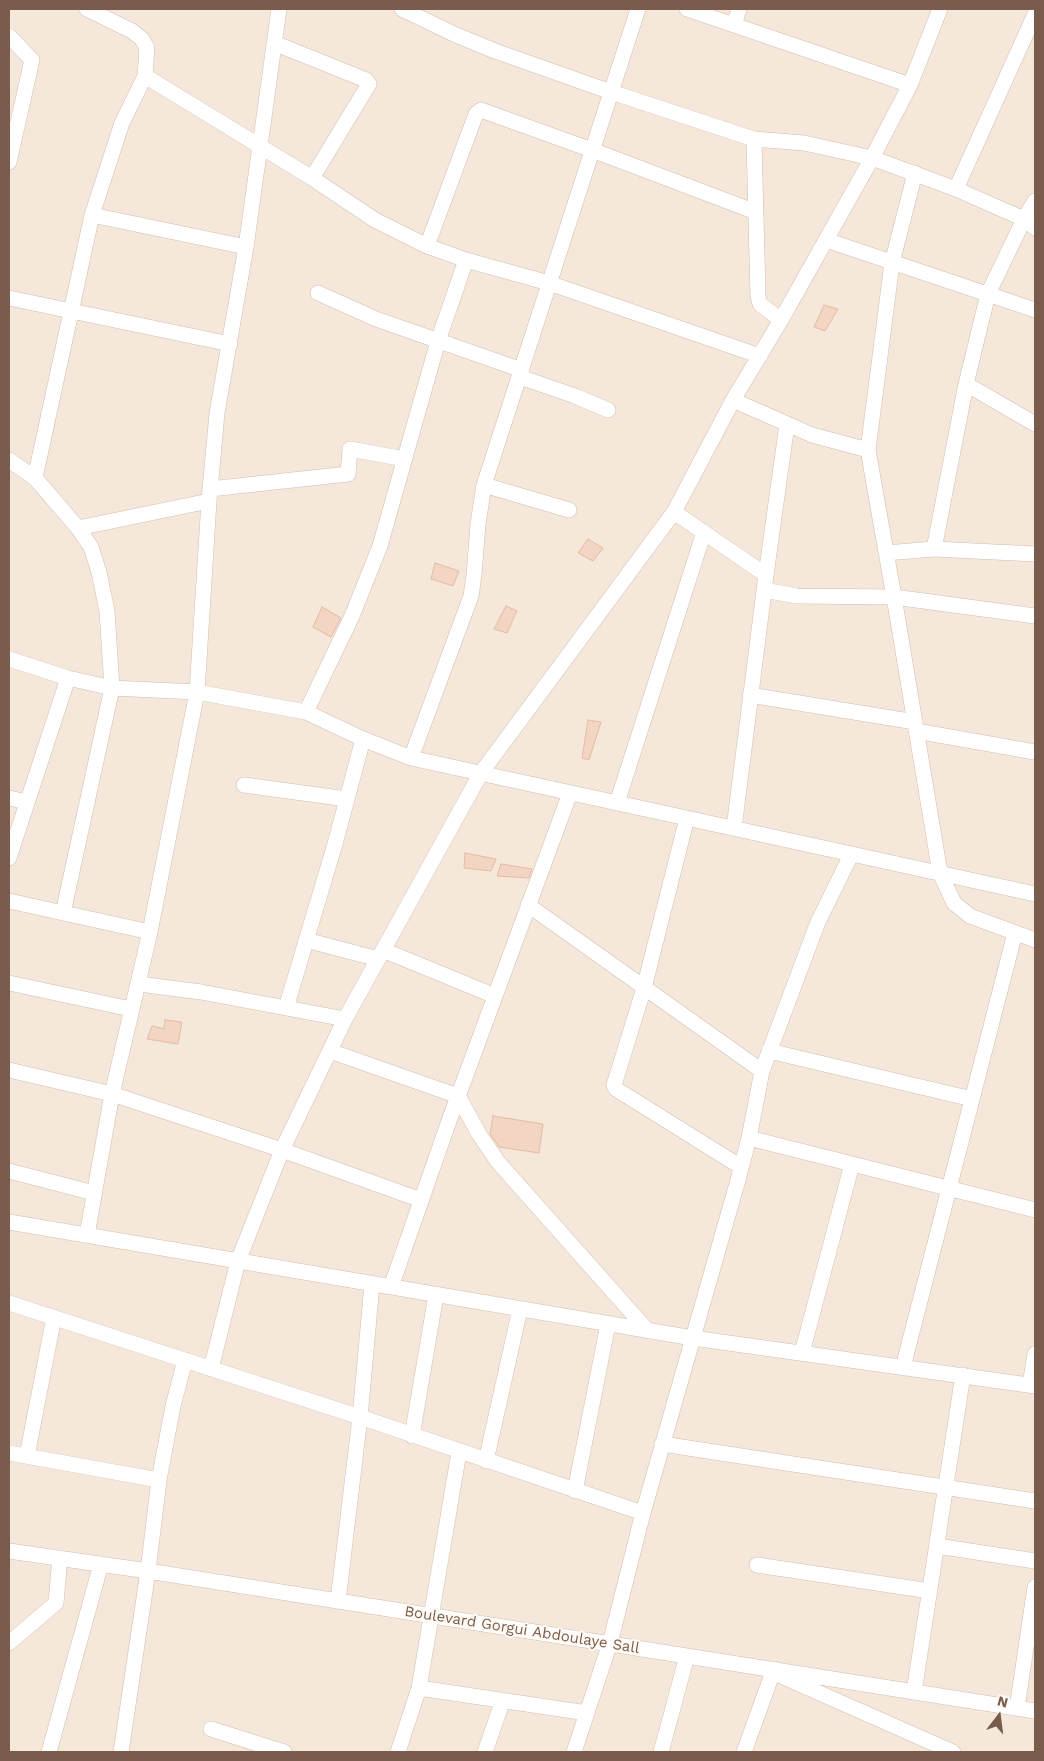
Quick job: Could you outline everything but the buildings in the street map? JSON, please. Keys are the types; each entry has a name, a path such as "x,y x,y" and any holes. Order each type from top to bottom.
{"street":[{"path":"35,478 92,215 122,123 145,76 147,48 142,39 132,31 87,9"},
{"path":"87,1235 112,1094 150,932 197,692 209,495 217,413 246,247 279,9"},
{"path":"402,9 456,36 495,51 611,92 754,139 804,143 872,158 956,189 1030,224"},
{"path":"411,758 471,596 484,485 638,9"},
{"path":"687,9 910,85"},
{"path":"734,25 739,9"},
{"path":"211,1369 238,1261 282,1150 345,1019 481,773 674,512 733,400 782,320 872,158 910,85 940,9"},
{"path":"956,189 1035,12 1031,9"},
{"path":"9,36 32,60 9,160"},
{"path":"274,43 366,80 369,84 312,178"},
{"path":"145,76 312,178 375,220 427,246 466,260 549,283 760,356"},
{"path":"427,246 476,114 481,110 756,212"},
{"path":"754,139 758,296 760,304 782,320"},
{"path":"915,173 892,263 868,450 940,873 954,903 970,916 1035,940"},
{"path":"934,549 966,384 988,294 1030,224 1035,201"},
{"path":"92,215 246,247"},
{"path":"826,240 1035,310"},
{"path":"306,712 352,616 373,566 438,341 466,260"},
{"path":"318,293 376,319 521,373 608,410"},
{"path":"9,298 230,344"},
{"path":"966,384 1035,424"},
{"path":"733,400 812,435 868,450"},
{"path":"734,828 787,424"},
{"path":"78,528 209,495 348,474 350,449 405,459"},
{"path":"9,460 35,478 78,528 91,547 99,572 106,611 112,688 63,913"},
{"path":"484,485 570,510"},
{"path":"674,512 766,575"},
{"path":"617,803 704,532"},
{"path":"886,553 934,549 1035,554"},
{"path":"764,590 806,596 894,597 1035,616"},
{"path":"9,659 68,678 112,688 197,692 306,712 363,739 411,758 1035,894"},
{"path":"9,858 68,678"},
{"path":"750,695 1035,752"},
{"path":"286,1008 335,844 363,739"},
{"path":"244,785 347,799"},
{"path":"391,1287 458,1096 570,792"},
{"path":"9,798 27,802"},
{"path":"687,818 644,988 614,1085 616,1089 742,1167"},
{"path":"574,1752 610,1644 662,1444 742,1167 762,1071 818,922 851,855"},
{"path":"9,901 150,932"},
{"path":"528,905 762,1071"},
{"path":"903,1367 1015,933"},
{"path":"306,940 381,954 495,996"},
{"path":"9,982 131,1009"},
{"path":"139,984 202,992 345,1019"},
{"path":"769,1050 972,1098"},
{"path":"330,1051 458,1096 479,1134 498,1162 648,1331"},
{"path":"9,1070 112,1094 282,1150 421,1200"},
{"path":"749,1138 1035,1210"},
{"path":"802,1353 852,1164"},
{"path":"9,1171 94,1193"},
{"path":"9,1222 648,1331 1033,1385 1035,1354"},
{"path":"338,1601 360,1417 372,1284"},
{"path":"412,1436 436,1295"},
{"path":"9,1303 360,1417 643,1513"},
{"path":"486,1461 520,1309"},
{"path":"27,1456 54,1317"},
{"path":"575,1490 608,1324"},
{"path":"122,1752 159,1480 173,1406 185,1360"},
{"path":"914,1692 963,1376"},
{"path":"662,1444 1035,1501"},
{"path":"398,1752 419,1688 459,1452"},
{"path":"9,1453 159,1480"},
{"path":"937,1546 1035,1561"},
{"name":"Boulevard Gorgui Abdoulaye Sall","path":"9,1551 431,1615 773,1671 1035,1711"},
{"path":"9,1643 56,1603 60,1558"},
{"path":"49,1752 101,1564"},
{"path":"757,1565 930,1591"},
{"path":"1016,1708 1035,1587"},
{"path":"661,1752 687,1656"},
{"path":"744,1752 773,1671 954,1752"},
{"path":"419,1688 587,1714"},
{"path":"485,1752 503,1700"},
{"path":"211,1729 284,1752"}],"shaded area":[{"path":"9,9 1035,9 1035,1752 9,1752"}]}
